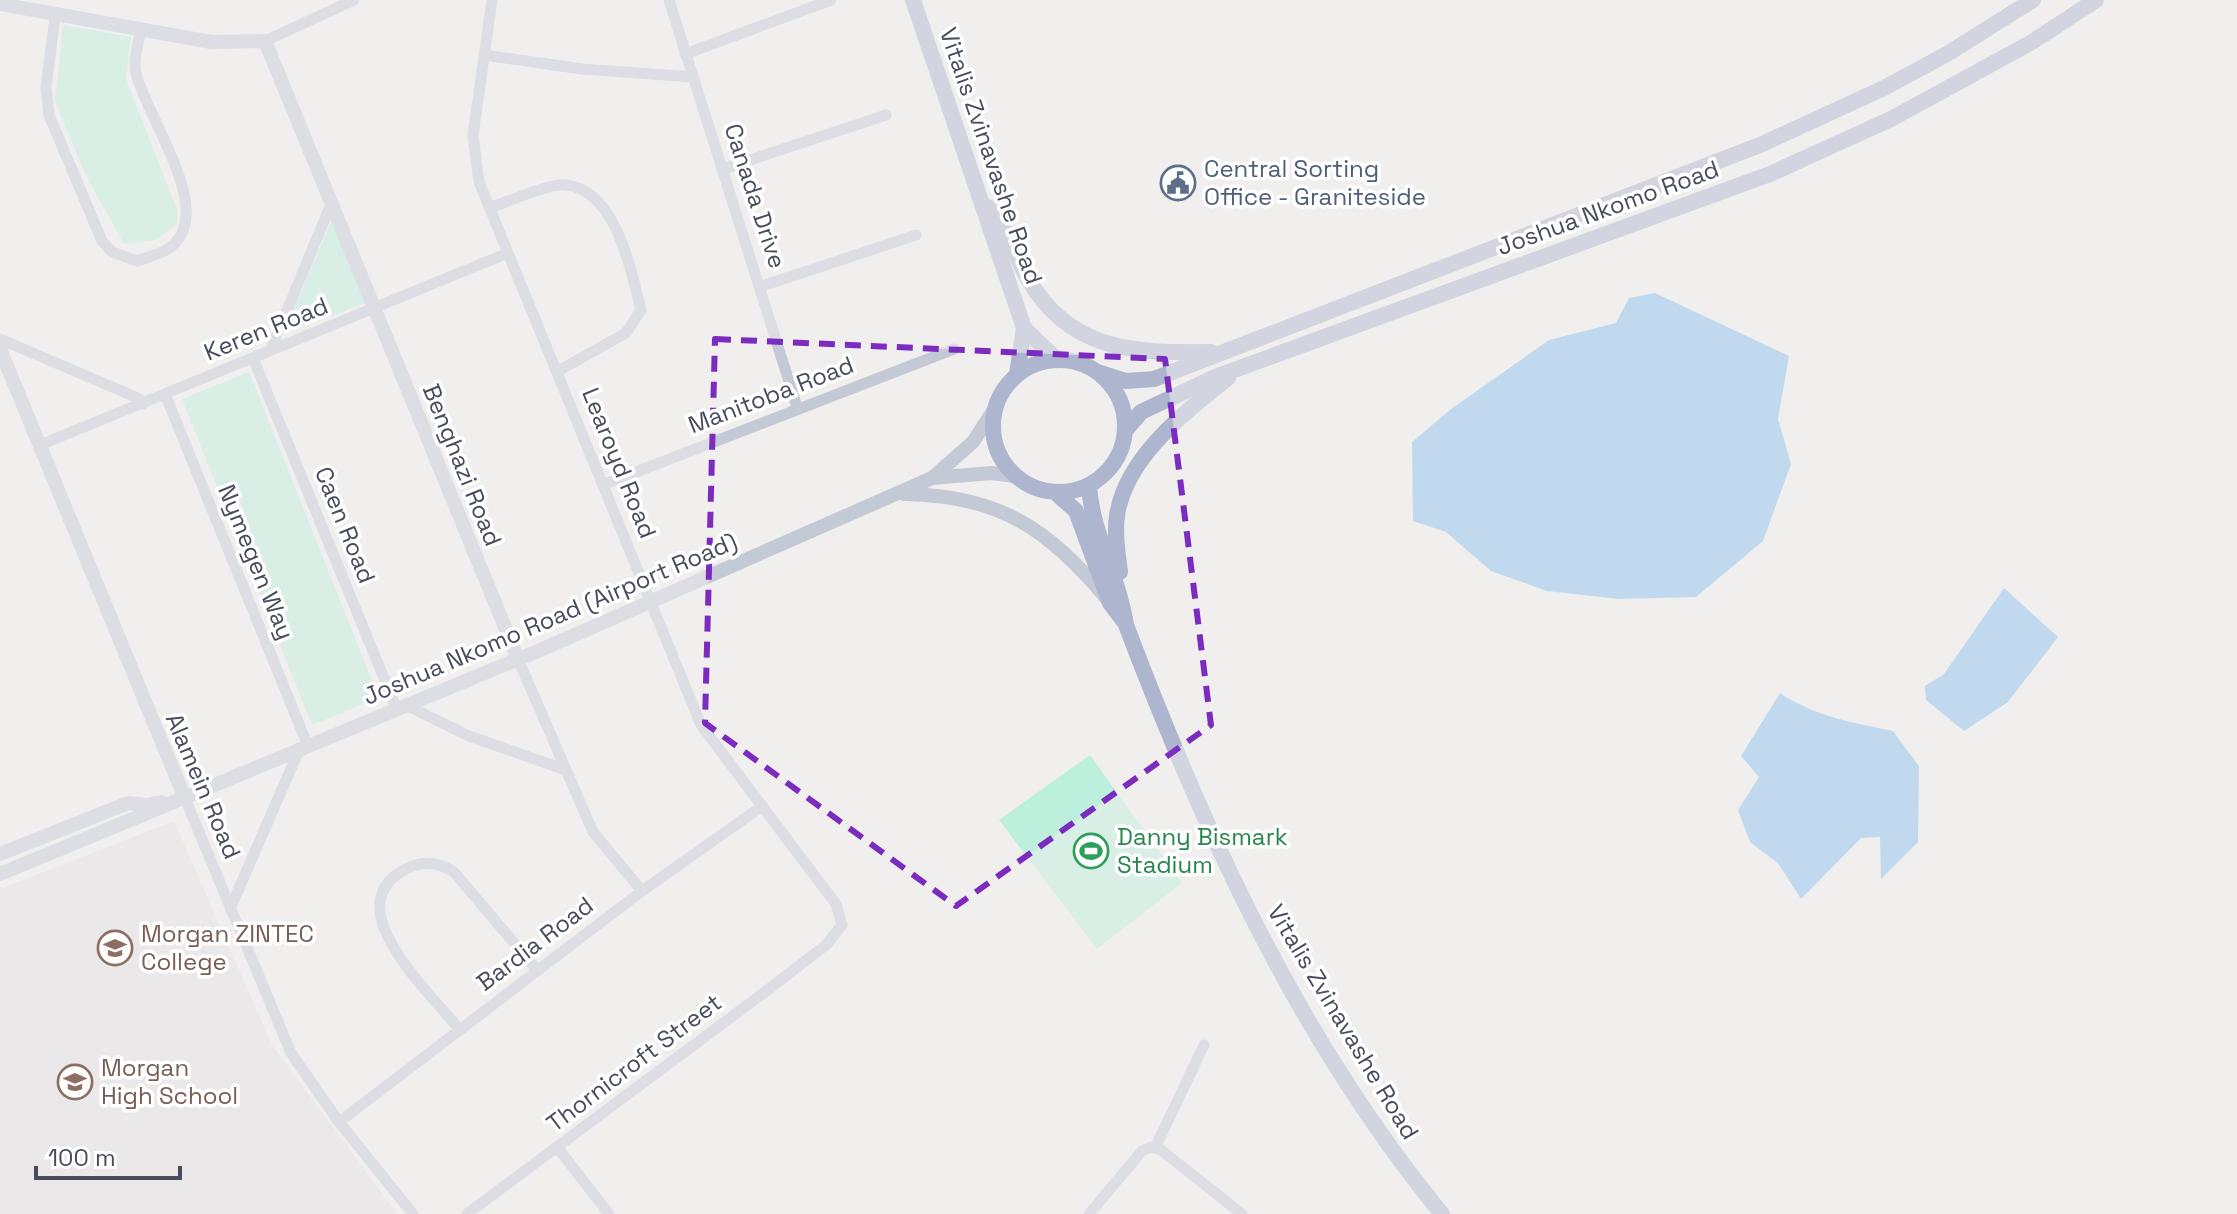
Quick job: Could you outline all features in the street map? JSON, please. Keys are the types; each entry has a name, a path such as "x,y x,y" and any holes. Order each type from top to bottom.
{"main road":[{"name":"Vitalis Zvinavashe Road","path":"913,0 1024,328 1056,359"},
{"name":"Joshua Nkomo Road","path":"1098,372 1126,381 1154,379 1760,145 1884,88 1947,54 2033,0"},
{"name":"Joshua Nkomo Road","path":"1125,431 1141,412 1170,396 1241,367 1770,174 1891,119 2032,42 2096,0"},
{"path":"981,201 1003,227 1031,285 1044,303 1074,329 1117,348 1144,353 1224,352"},
{"name":"Vitalis Zvinavashe Road","path":"1017,374 1024,328"},
{"path":"1056,359 1071,360 1098,372 1119,398 1125,431 1115,463 1089,486 1056,493 1027,485 1015,476 995,445 995,408 1004,389 1017,374 1042,361 1056,359"},
{"path":"1116,601 1116,532 1121,500 1149,452 1177,420 1241,367"},
{"name":"Vitalis Zvinavashe Road","path":"1089,486 1091,507 1116,601"},
{"name":"Vitalis Zvinavashe Road","path":"1056,493 1076,511 1126,625 1205,824 1271,958 1368,1115 1442,1214"}],"street":[{"path":"0,4 55,17 211,42 265,41 354,0"},
{"name":"Learoyd Road","path":"492,0 473,158 489,208 605,484 701,725 841,914 842,925 826,945"},
{"name":"Canada Drive","path":"669,0 762,286 797,407"},
{"path":"685,54 831,0"},
{"path":"55,17 46,87 49,115 102,241 112,252 137,261 175,244 186,228 188,215 182,188 136,75 141,30"},
{"name":"Benghazi Road","path":"265,41 563,769 593,832 642,891"},
{"path":"484,55 582,69 693,77"},
{"path":"723,169 886,115"},
{"path":"489,208 563,184 582,189 601,203 627,252 641,310 626,333 558,371"},
{"path":"271,349 331,204"},
{"path":"762,286 916,235"},
{"name":"Keren Road","path":"40,445 508,253"},
{"path":"0,339 138,398 143,404"},
{"name":"Alamein Road","path":"0,349 287,1046 339,1122 413,1214"},
{"name":"Manitoba Road","path":"605,484 797,407 954,349"},
{"name":"Caen Road","path":"253,358 402,708"},
{"name":"Nymegen Way","path":"165,394 304,747"},
{"path":"932,478 973,442 995,408"},
{"path":"932,478 991,473 1015,476"},
{"name":"Joshua Nkomo Road (Airport Road)","path":"184,796 518,659 932,478"},
{"path":"897,494 935,494 968,501 1031,526 1061,547 1116,601"},
{"path":"402,708 469,736 563,769"},
{"path":"230,909 304,747"},
{"path":"0,854 128,803 147,805 184,796"},
{"path":"0,874 184,796"},
{"name":"Bardia Road","path":"339,1122 642,891 761,807"},
{"path":"459,1029 393,946 382,926 379,897 389,879 410,866 440,863 454,872 537,970"},
{"name":"Thornicroft Street","path":"467,1214 826,945"},
{"path":"1158,1149 1204,1045"},
{"path":"558,1148 609,1214"},
{"path":"1089,1214 1142,1151 1158,1149 1242,1214"}],"highlighted area":[{"path":"715,339 1165,359 1211,725 956,906 705,723"}],"shaded area":[{"path":"174,821 272,1045 397,1214 0,1214 0,889"}],"green space":[{"path":"63,25 131,37 126,79 177,210 177,224 155,240 124,244 85,174 55,101"},
{"path":"332,219 365,303 288,332 288,323"},
{"path":"249,372 379,698 312,725 182,399"},
{"name":"Danny Bismark Stadium","path":"1090,755 1182,883 1097,949 999,820"}],"water":[{"path":"1655,293 1789,356 1778,419 1791,464 1763,541 1696,597 1619,599 1547,591 1491,571 1446,532 1413,521 1412,442 1451,409 1549,340 1616,323 1629,298"},
{"path":"2004,588 2058,637 2008,702 1964,731 1926,700 1925,686 1944,674"},
{"path":"1780,693 1820,713 1893,731 1919,766 1918,842 1881,879 1880,837 1861,838 1801,899 1778,863 1750,842 1738,810 1759,777 1741,756"}],"place":[{"name":"Central Sorting Office - Graniteside","path":"1178,183"},
{"name":"Danny Bismark Stadium","path":"1091,851"},
{"name":"Morgan ZINTEC College","path":"115,948"},
{"name":"Morgan High School","path":"75,1082"}]}
